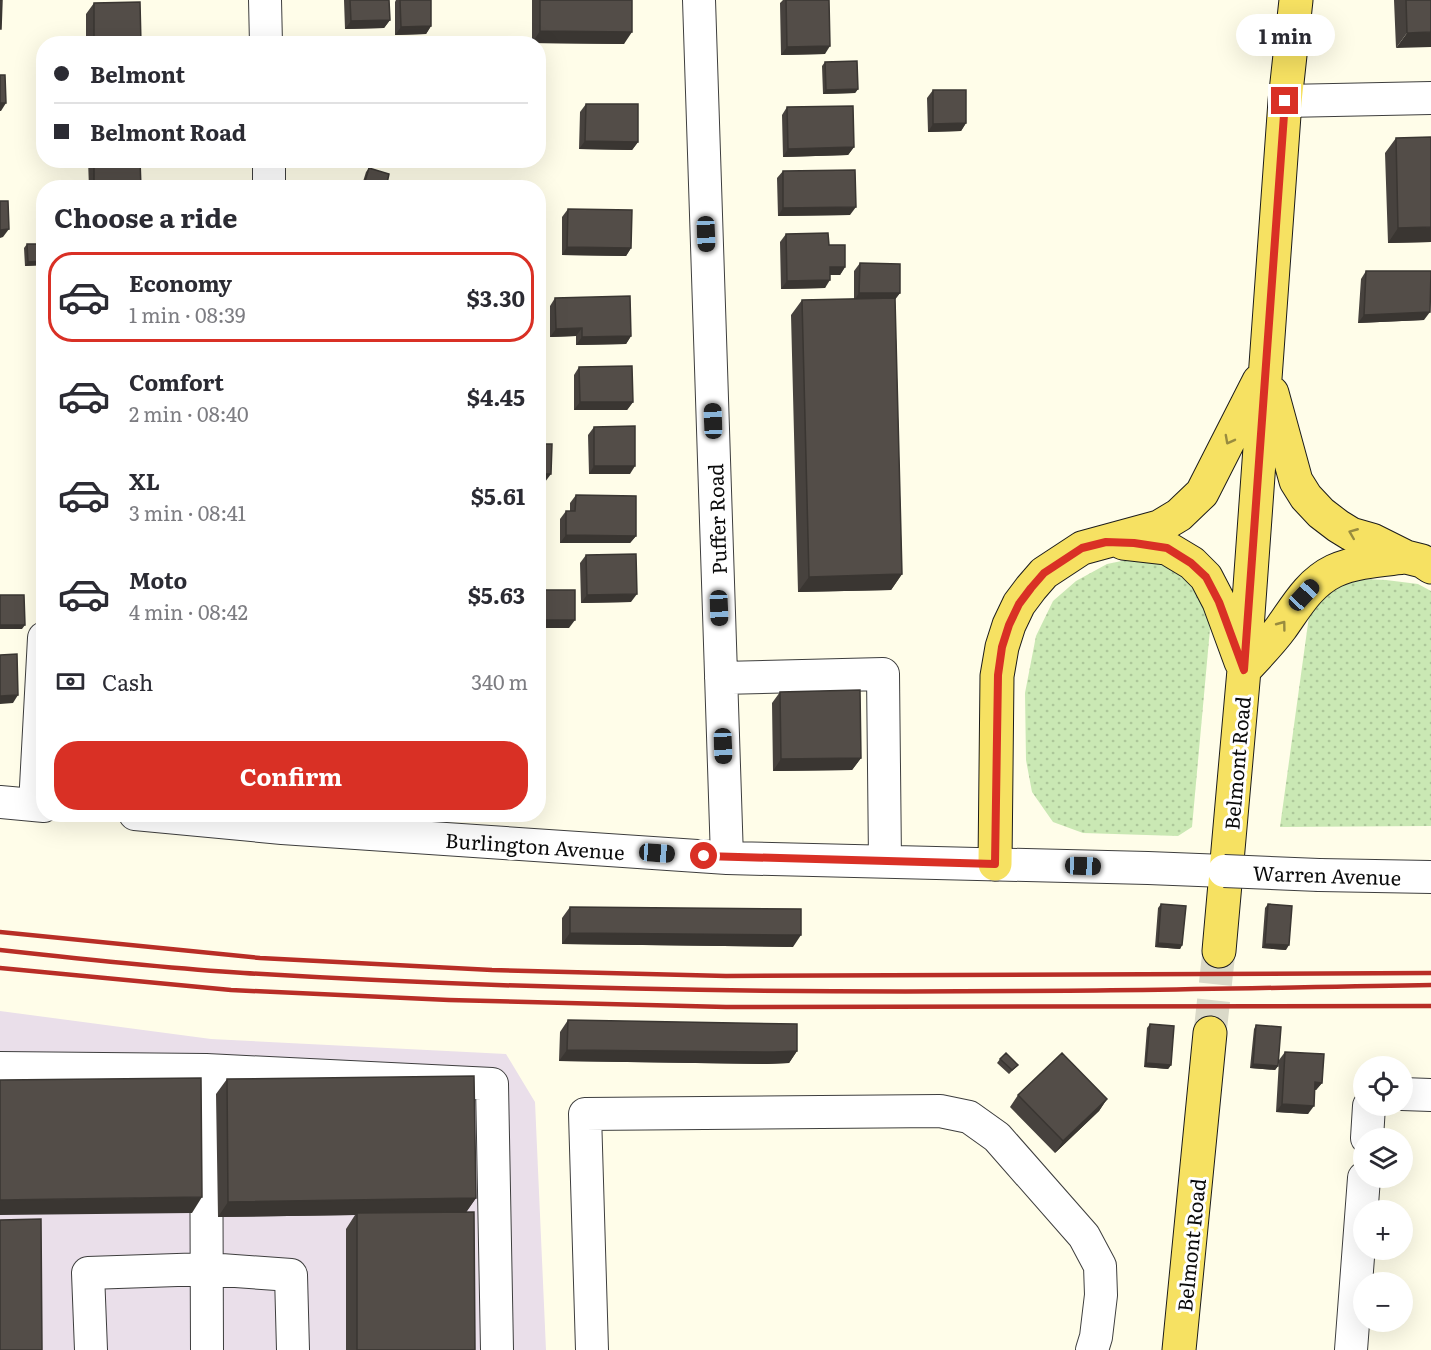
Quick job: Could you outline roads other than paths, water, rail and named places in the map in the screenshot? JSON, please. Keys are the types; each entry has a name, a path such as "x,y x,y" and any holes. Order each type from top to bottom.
{"main road":[{"name":"Belmont Road","path":"1219,951 1244,670 1285,101 1296,0"},
{"path":"995,864 998,675 1002,647 1019,604 1044,573 1082,548 1159,527 1179,515 1202,493 1265,369"},
{"path":"1265,369 1296,481 1306,497 1321,513 1351,534 1372,540 1418,562"},
{"path":"1106,542 1167,548 1191,563 1206,577 1219,602 1244,670 1281,628 1304,595 1318,581 1334,571 1354,564 1418,562"},
{"name":"Belmont Road","path":"1179,1350 1210,1034"}],"street":[{"path":"265,0 266,36"},
{"name":"Puffer Road","path":"699,0 727,858"},
{"path":"1285,101 1431,98"},
{"path":"721,678 883,674 885,861"},
{"path":"0,802 36,806"},
{"name":"Burlington Avenue","path":"294,822 727,858 1224,871"},
{"name":"Warren Avenue","path":"1224,871 1431,877"},
{"path":"0,1068 206,1070 492,1084 497,1350"},
{"path":"206,1070 207,1350"},
{"path":"1413,1094 1431,1095"},
{"path":"592,1350 585,1114 940,1111 969,1117 997,1137 1084,1236 1100,1266 1101,1295 1096,1337 1092,1350"},
{"path":"1351,1350 1363,1188"},
{"path":"91,1350 88,1273 207,1269 291,1275 293,1350"}],"tunnel":[{"path":"1210,1033 1219,951"}],"railway":[{"path":"0,932 260,958 492,970 726,976 1431,973"},
{"path":"0,950 244,973 438,983 632,989 1072,991 1431,985"},
{"path":"0,968 231,990 449,1000 726,1007 1431,1006"}]}
